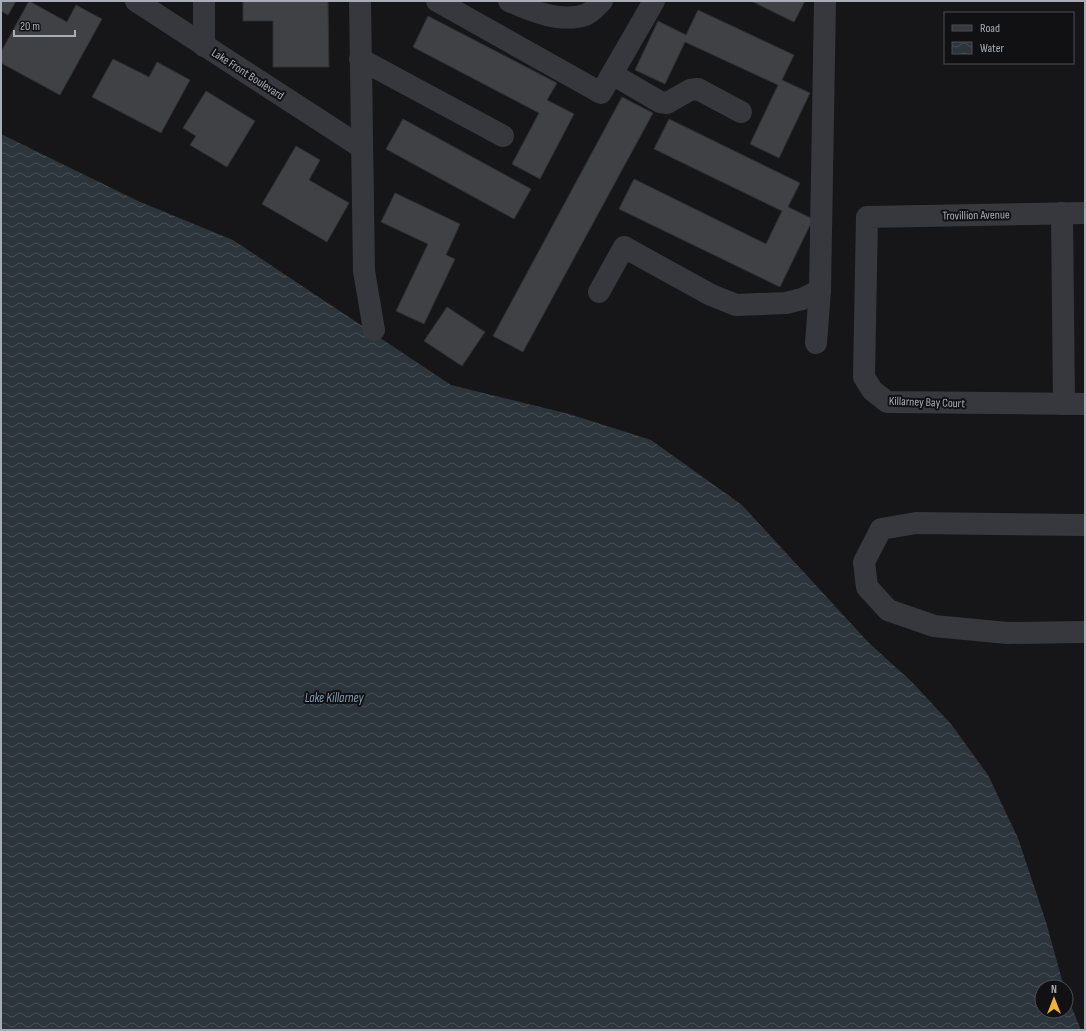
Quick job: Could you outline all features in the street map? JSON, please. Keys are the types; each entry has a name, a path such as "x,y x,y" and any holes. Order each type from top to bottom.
{"street":[{"name":"Lake Front Boulevard","path":"136,1 361,147"},
{"path":"204,1 204,46"},
{"path":"360,1 364,271 374,330"},
{"path":"437,1 601,94 654,1"},
{"path":"509,1 534,12 570,17 587,15 602,1"},
{"path":"816,343 820,290 825,1"},
{"path":"360,59 503,136"},
{"path":"612,74 660,102 667,103 690,90 698,89 741,112"},
{"name":"Trovillion Avenue","path":"867,218 1062,213 1085,214"},
{"name":"Killarney Bay Court","path":"867,218 864,377 872,390 882,400 887,402 1075,404 1062,213"},
{"path":"599,292 624,247 711,295 736,304 786,303 802,299 820,290"},
{"path":"1085,525 916,523 881,529 864,562 868,587 888,610 934,626 1007,633 1085,632"}],"water":[{"name":"Lake Killarney","path":"1,134 138,201 233,240 451,385 569,414 651,440 742,505 869,643 912,682 951,724 988,775 1018,838 1046,922 1062,979 1034,979 1034,1019 1074,1019 1074,1013 1081,1030 1,1030"}],"building":[{"path":"1,1 16,1 8,15 1,11"},
{"path":"29,1 67,22 76,5 102,19 60,95 1,63 1,52"},
{"path":"243,1 328,1 329,67 273,67 273,21 243,21"},
{"path":"751,1 805,1 794,22"},
{"path":"698,10 794,55 782,80 810,93 779,158 750,144 778,85 685,42 665,84 635,70 658,21 686,35"},
{"path":"428,16 557,83 547,100 574,114 540,179 512,164 539,113 413,47"},
{"path":"113,59 149,77 157,62 190,80 161,133 92,97"},
{"path":"206,91 255,121 227,167 190,145 196,136 183,128"},
{"path":"622,97 653,113 523,352 493,336"},
{"path":"403,119 531,189 514,219 386,149"},
{"path":"669,119 800,183 788,207 813,219 780,287 619,209 634,179 766,244 782,211 654,149"},
{"path":"296,146 320,160 309,180 349,203 327,242 262,204"},
{"path":"395,193 460,224 446,255 455,259 424,324 396,311 428,244 381,222"},
{"path":"447,307 485,332 462,366 424,341"}]}
